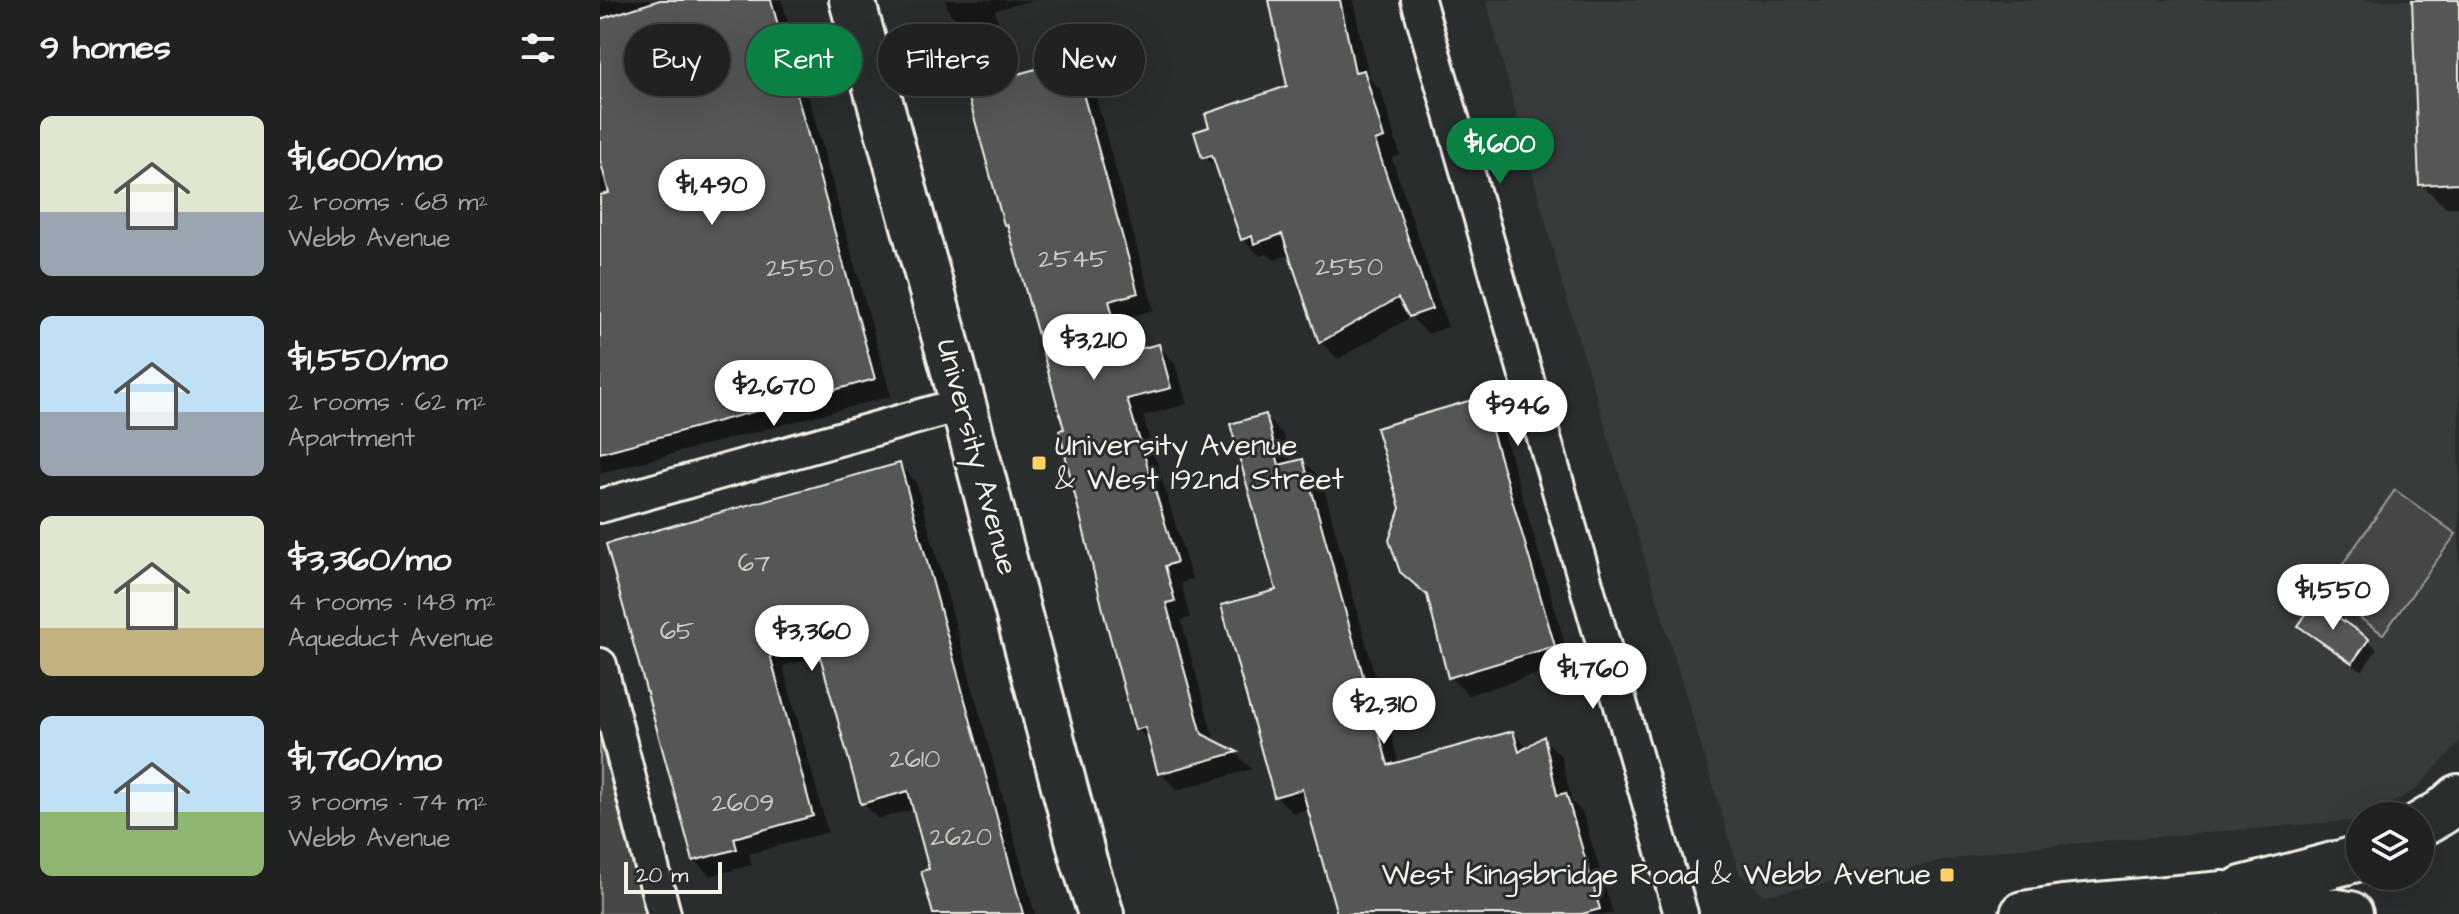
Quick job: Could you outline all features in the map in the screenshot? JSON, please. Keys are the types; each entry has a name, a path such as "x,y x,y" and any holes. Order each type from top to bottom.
{"street":[{"name":"University Avenue","path":"852,0 1084,861 1101,914"},
{"path":"1418,0 1681,914"},
{"path":"600,506 963,404"},
{"path":"600,665 664,914"},
{"path":"2434,817 2459,797"},
{"path":"2023,914 2224,894 2346,862"},
{"path":"2224,894 2350,914"}],"shaded area":[{"path":"1486,0 2459,0 2459,743 2415,790 2393,802 2346,802 2346,821 2007,849 1765,895 1740,875 1560,277"},
{"path":"2395,490 2456,534 2383,634 2323,592"},
{"path":"600,740 646,914 600,914"}],"building":[{"path":"660,0 771,0 778,24 746,24 746,96 797,96 875,379 600,453 600,195 609,193 600,160 600,19"},
{"path":"1269,0 1340,0 1355,72 1364,70 1384,138 1375,141 1432,309 1409,317 1398,298 1319,343 1282,234 1254,244 1252,236 1241,240 1212,155 1202,158 1194,132 1209,127 1205,114 1287,86"},
{"path":"2412,0 2459,0 2459,183 2419,185"},
{"path":"1034,70 1034,96 1084,96 1138,293 1109,301 1123,353 1159,344 1171,388 1127,399 1177,562 1165,566 1175,601 1166,603 1202,734 1238,752 1158,774 1145,727 1135,730 1059,430 1064,429 968,96 1018,96 1018,74"},
{"path":"1482,397 1555,646 1448,678 1427,595 1400,572 1389,540 1400,508 1376,428"},
{"path":"1266,414 1279,465 1303,459 1388,765 1513,731 1519,752 1544,736 1557,795 1566,793 1600,909 1582,914 1337,914 1302,789 1274,797 1221,605 1276,590 1230,424"},
{"path":"900,463 1023,914 933,914 921,871 929,869 908,791 861,804 815,638 769,651 813,816 734,838 737,849 693,861 606,544"},
{"path":"2315,601 2369,639 2352,663 2298,626"}],"place":[{"name":"University Avenue & West 192nd Street","path":"1039,463"},
{"name":"West Kingsbridge Road & Webb Avenue","path":"1947,875"}]}
